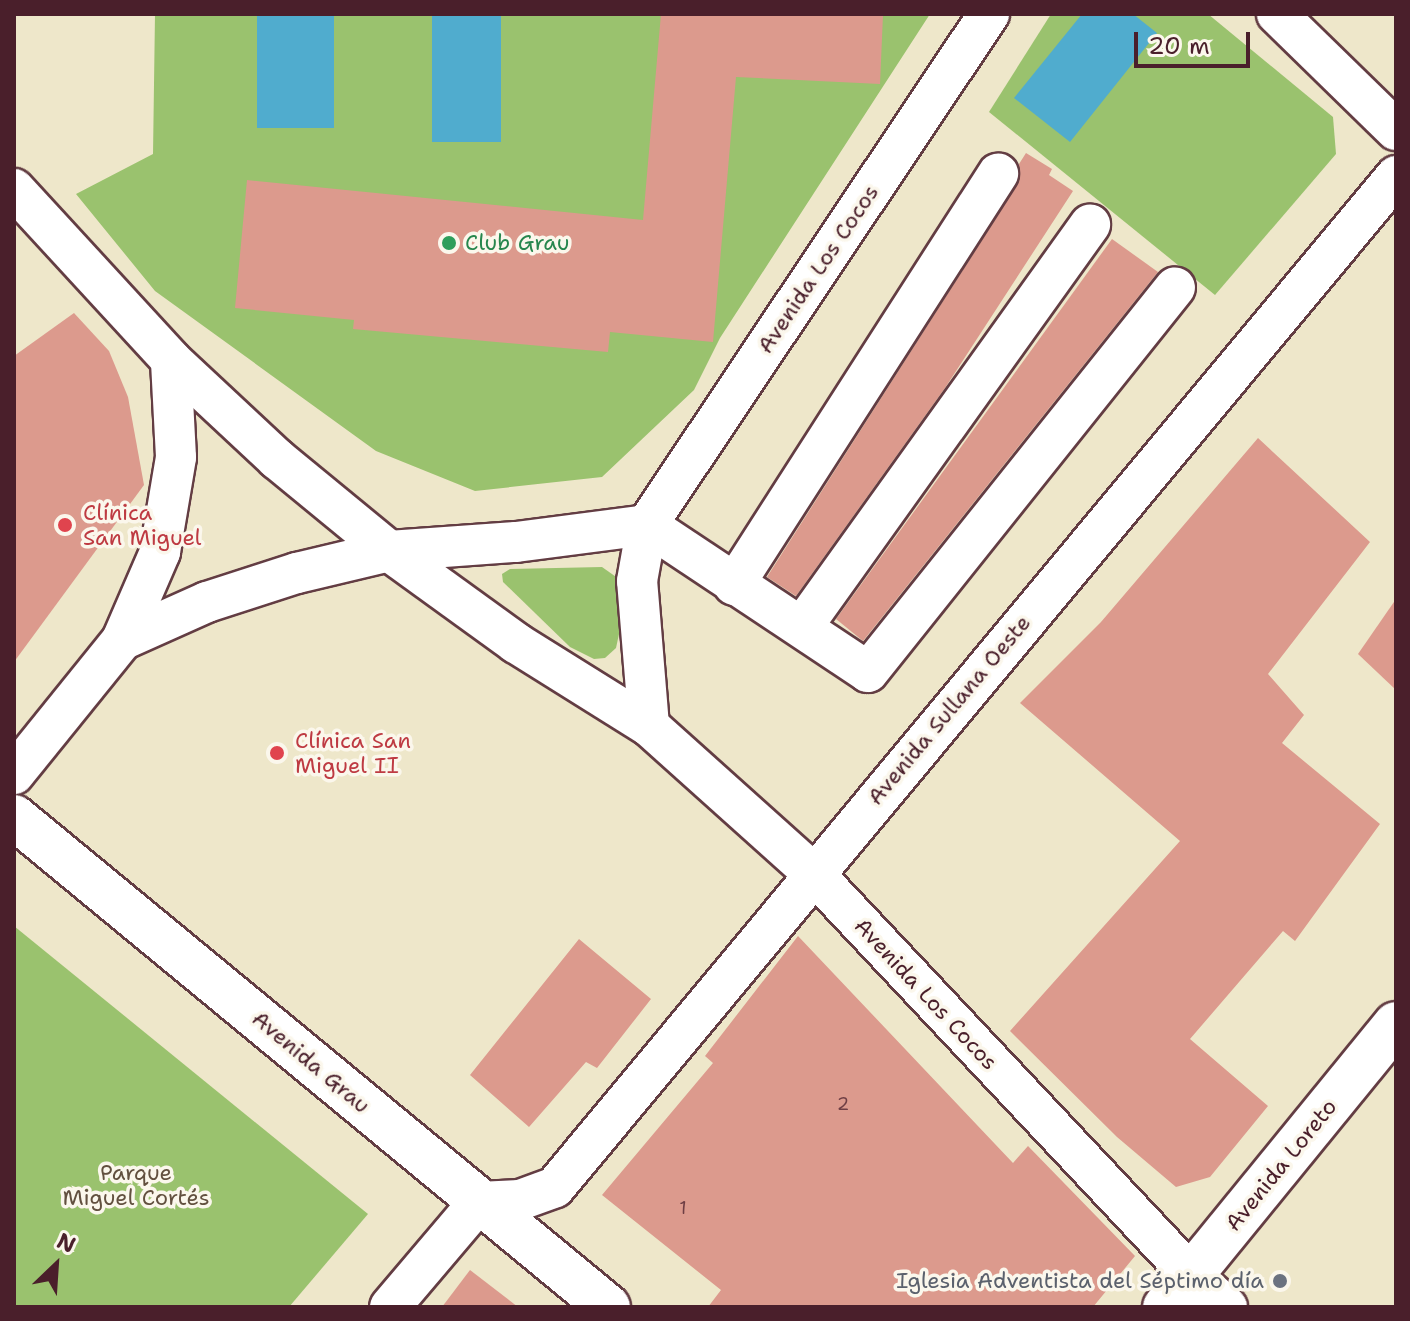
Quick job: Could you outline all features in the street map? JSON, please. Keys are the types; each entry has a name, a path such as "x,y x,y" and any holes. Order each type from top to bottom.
{"main road":[{"name":"Avenida Grau","path":"14,817 608,1307"},
{"name":"Avenida Loreto","path":"1178,1291 1396,1024"}],"street":[{"name":"Avenida Los Cocos","path":"649,726 637,581 647,525 989,14"},
{"path":"1277,14 1396,130"},
{"path":"734,585 998,173"},
{"name":"Avenida Sullana Oeste","path":"479,1202 520,1200 555,1187 1396,176"},
{"name":"Avenida Los Cocos","path":"14,189 171,360 389,551 516,643 649,726 814,874 1178,1291 1227,1307"},
{"path":"802,627 1090,225"},
{"path":"122,640 207,602 297,573 389,551 516,542 647,525 868,672 1175,287"},
{"path":"14,774 122,640 160,552 176,457 171,360"},
{"path":"390,1307 479,1202"}],"green space":[{"name":"Club Grau","path":"155,14 930,14 720,338 694,390 602,477 475,491 376,451 155,291 76,194 153,154"},
{"path":"1051,14 1208,14 1333,117 1336,154 1215,295 989,112"},
{"path":"602,567 619,579 619,634 616,648 605,658 594,659 570,647 503,582 502,574 510,569"},
{"name":"Parque Miguel Cortés","path":"14,926 368,1214 289,1307 14,1307"}],"water":[{"path":"257,14 334,14 334,128 257,128"},
{"path":"432,14 501,14 501,142 432,142"},
{"path":"1082,14 1133,14 1157,33 1070,142 1014,98"}],"building":[{"path":"661,14 883,15 880,84 736,77 713,342 610,332 608,352 353,329 354,320 235,308 247,180 643,220"},
{"path":"1026,153 1052,169 1049,175 1073,191 945,388 796,596 767,577 1017,185 1019,164"},
{"path":"1112,239 1158,272 863,641 836,619"},
{"name":"Clínica San Miguel","path":"74,313 109,351 128,397 144,485 14,662 14,356"},
{"path":"1258,438 1370,542 1268,674 1304,715 1282,743 1380,824 1295,941 1283,931 1190,1039 1268,1106 1210,1177 1176,1187 1117,1137 1010,1031 1180,841 1020,703 1101,622"},
{"path":"1396,599 1396,690 1358,654"},
{"path":"798,936 1013,1163 1028,1146 1135,1256 1093,1307 708,1307 721,1290 602,1195 713,1063 705,1056"},
{"path":"579,939 651,999 597,1068 586,1062 529,1127 470,1075"},
{"path":"470,1270 518,1307 442,1307"}],"place":[{"name":"Club Grau","path":"449,243"},
{"name":"Clínica San Miguel","path":"65,525"},
{"name":"Clínica San Miguel II","path":"277,753"},
{"name":"Iglesia Adventista del Séptimo día","path":"1280,1281"}]}
